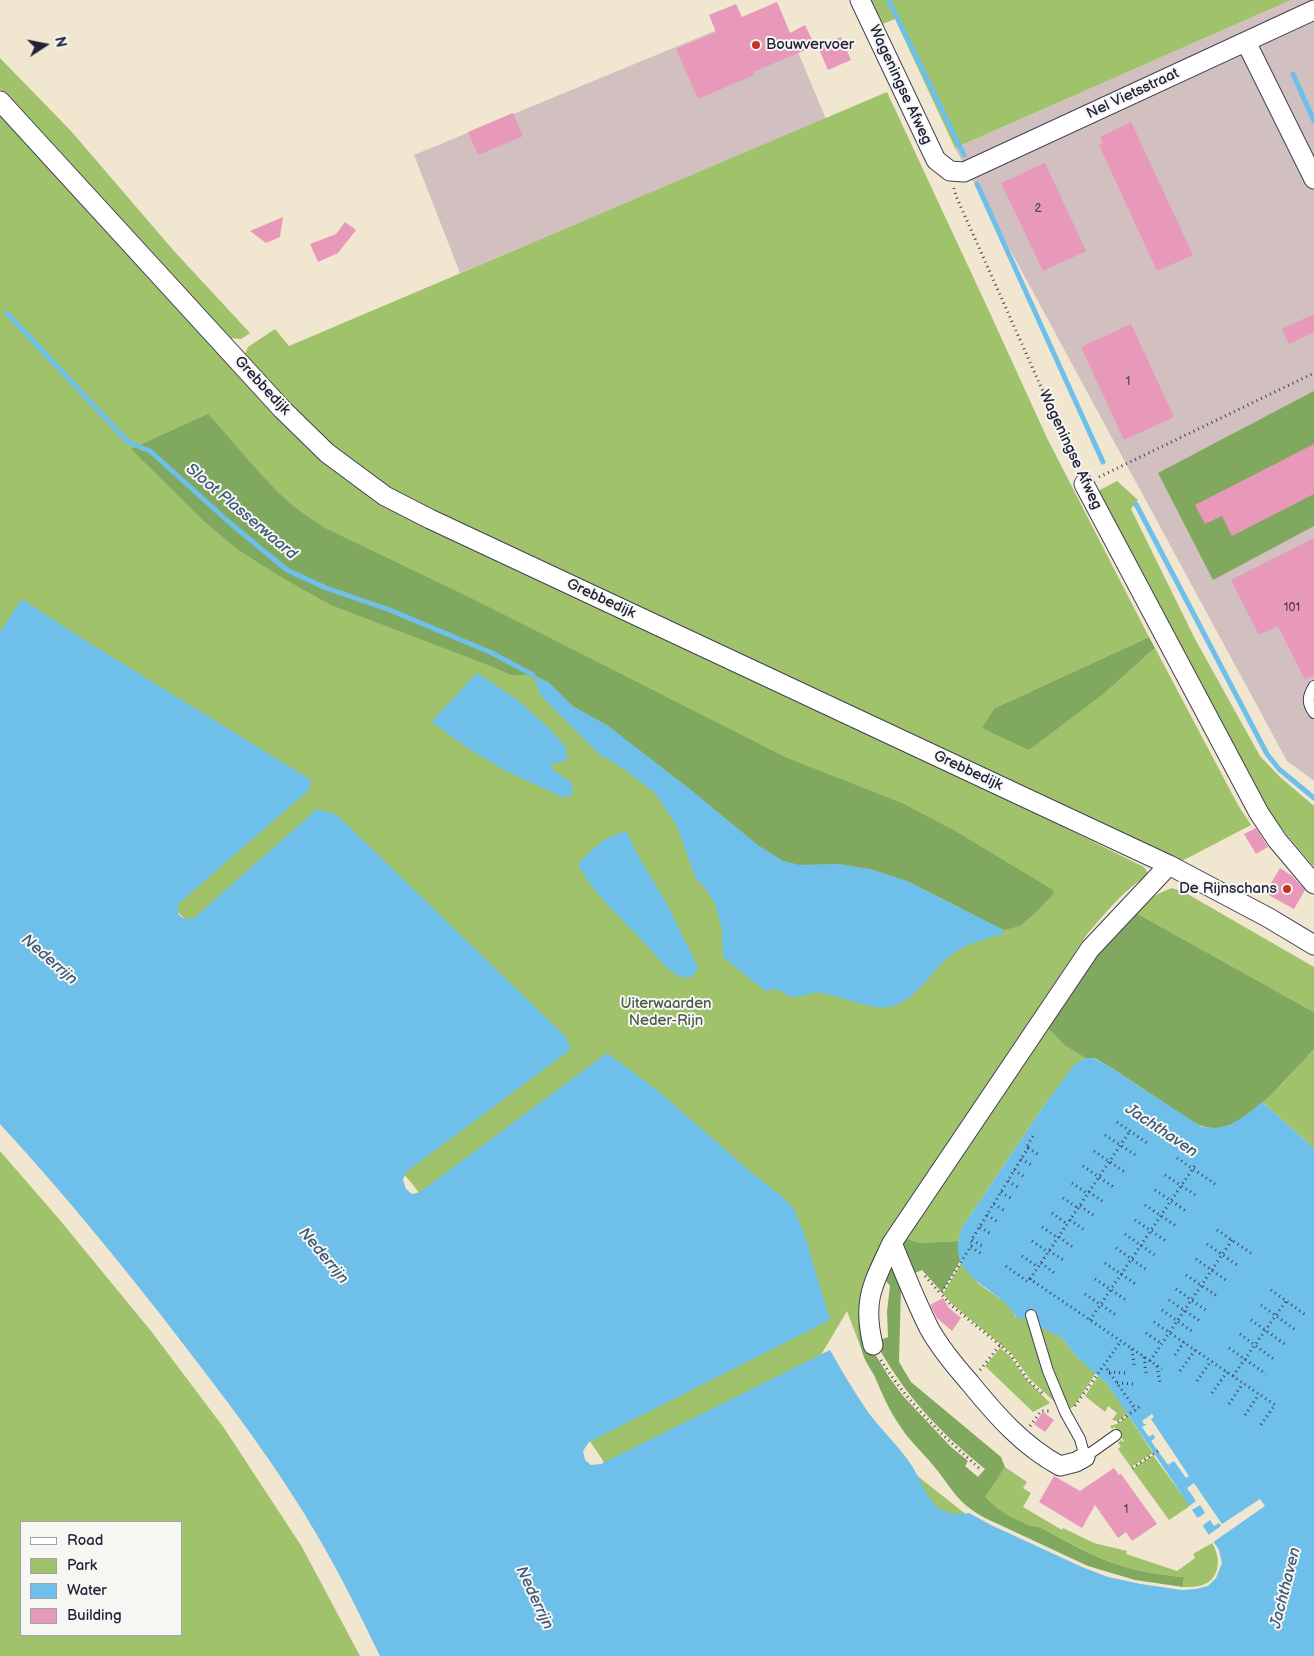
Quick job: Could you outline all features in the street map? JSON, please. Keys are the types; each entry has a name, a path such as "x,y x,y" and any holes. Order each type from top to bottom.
{"street":[{"name":"Wageningse Afweg","path":"860,0 936,160 950,171"},
{"name":"Nel Vietsstraat","path":"950,171 964,172 1314,10"},
{"path":"1246,42 1314,179"},
{"name":"Grebbedijk","path":"0,100 282,409 327,453 385,496 439,524 1169,865 1314,945"},
{"name":"Wageningse Afweg","path":"1084,484 1259,813 1277,840 1314,884"},
{"path":"872,1345 868,1318 870,1291 892,1243 1090,949 1169,865"},
{"path":"892,1243 930,1329 954,1365 1002,1421 1025,1443 1042,1456 1060,1466 1076,1462 1085,1457"}],"lane":[{"path":"1314,686 1308,696 1309,706 1314,713"},
{"path":"1031,1315 1048,1371 1065,1412 1080,1439 1085,1457 1116,1435"}],"path":[{"name":"Wageningse Afweg","path":"950,171 956,196 1084,484"},
{"path":"1084,484 1314,373"},
{"path":"1118,1122 1147,1143"},
{"path":"1006,1266 1028,1282 1130,1131"},
{"path":"1105,1135 1137,1156"},
{"path":"972,1239 1028,1148 1026,1148 1033,1136"},
{"path":"1028,1148 1039,1156"},
{"path":"1094,1151 1126,1173"},
{"path":"1177,1158 1218,1186"},
{"path":"1021,1159 1033,1166"},
{"path":"1090,1320 1196,1164"},
{"path":"1083,1166 1115,1188"},
{"path":"1014,1170 1026,1178"},
{"path":"1166,1175 1196,1196"},
{"path":"1008,1181 1019,1188"},
{"path":"1072,1183 1105,1203"},
{"path":"1155,1190 1186,1211"},
{"path":"1001,1192 1012,1199"},
{"path":"1063,1198 1096,1217"},
{"path":"994,1204 1005,1211"},
{"path":"1145,1205 1176,1226"},
{"path":"1052,1213 1086,1231"},
{"path":"987,1215 998,1222"},
{"path":"1135,1220 1166,1242"},
{"path":"980,1227 991,1234"},
{"path":"1042,1227 1074,1248"},
{"path":"1217,1230 1254,1255"},
{"path":"1125,1234 1156,1256"},
{"path":"972,1239 982,1246"},
{"path":"972,1239 971,1241 974,1243 941,1294 962,1315 1010,1354 1028,1380 1045,1396"},
{"path":"1150,1361 1232,1240"},
{"path":"1032,1241 1065,1261"},
{"path":"1207,1244 1237,1265"},
{"path":"971,1247 982,1254"},
{"path":"1116,1248 1147,1270"},
{"path":"1022,1256 1056,1274"},
{"path":"1196,1259 1227,1281"},
{"path":"1105,1264 1137,1285"},
{"path":"1186,1275 1217,1296"},
{"path":"1030,1279 1162,1369"},
{"path":"1095,1279 1126,1300"},
{"path":"1176,1289 1207,1311"},
{"path":"1271,1290 1307,1316"},
{"path":"1085,1294 1116,1315"},
{"path":"1169,1300 1200,1321"},
{"path":"1233,1376 1286,1301"},
{"path":"1261,1305 1297,1331"},
{"path":"1162,1310 1193,1332"},
{"path":"1251,1320 1286,1345"},
{"path":"1154,1322 1275,1405 1260,1426"},
{"path":"1146,1334 1162,1344"},
{"path":"1240,1334 1275,1360"},
{"path":"1088,1388 1121,1341"},
{"path":"1175,1355 1184,1342"},
{"path":"872,1345 913,1404 953,1445 979,1468"},
{"path":"968,1381 981,1369 1000,1345"},
{"path":"1229,1348 1266,1374"},
{"path":"1132,1349 1134,1366"},
{"path":"1180,1371 1195,1350"},
{"path":"1144,1357 1146,1373"},
{"path":"1197,1381 1211,1360"},
{"path":"1157,1366 1160,1383"},
{"path":"1125,1372 1108,1370 1136,1410"},
{"path":"1212,1393 1227,1372"},
{"path":"1117,1383 1134,1384"},
{"path":"1229,1404 1243,1383"},
{"path":"1245,1415 1259,1394"},
{"path":"1118,1422 1142,1405"},
{"path":"1132,1468 1158,1451"}],"shaded area":[{"path":"1291,0 1314,0 1314,781 1287,761 955,148"},
{"path":"777,2 826,119 460,273 414,155 712,32"}],"green space":[{"path":"869,0 1291,0 955,148 895,19 880,25"},
{"path":"0,58 71,131 174,251 250,333 241,339 229,338 0,89"},
{"path":"887,92 1047,438 1149,637 995,708 1107,691 1155,648 1238,805 1251,825 1180,862 387,488 330,443 294,409 244,356 248,347 275,329 289,346"},
{"name":"Uiterwaarden Neder-Rijn","path":"0,114 320,457 1144,867 1149,875 1124,894 1088,933 885,1237 871,1265 863,1292 860,1320 862,1351 847,1311 821,1355 905,1466 1026,1562 683,1656 602,1459 414,1186 188,922 0,741"},
{"path":"1314,391 1314,526 1213,580 1158,473"},
{"path":"208,414 281,495 297,509 325,528 479,602 787,758 902,803 955,831 1053,890 1054,893 1020,926 1004,930 907,881 870,869 838,864 799,865 783,861 759,846 607,725 574,707 548,682 533,675 511,675 331,605 281,577 237,549 204,521 131,449"},
{"path":"1117,481 1138,500 1131,509 1195,639 1260,756 1280,777 1314,806 1314,867 1262,805 1096,492"},
{"path":"1149,637 1155,648 1107,691 1029,750 982,728 995,708"},
{"path":"1172,888 1184,892 1314,967 1314,1012 1138,914 1131,913 1150,898"},
{"path":"1131,913 1138,914 1314,1012 1314,1049 1261,1104 1249,1114 1227,1126 1209,1128 1193,1122 1107,1065 1094,1058 1085,1058 1064,1045 1048,1028 1116,929"},
{"path":"1048,1028 1064,1045 1085,1058 1074,1066 1041,1110 963,1226 958,1241 920,1243 902,1237"},
{"path":"1314,1049 1314,1148 1262,1102 1283,1083"},
{"path":"0,1151 151,1331 224,1428 302,1547 360,1656 0,1656"},
{"path":"888,1232 872,1349 903,1396 951,1447 968,1461 965,1466 978,1477 985,1469 938,1427 900,1381 877,1345 878,1341 888,1337 887,1312 890,1286 883,1277 892,1262 901,1288 899,1362 911,1382 1001,1457 1005,1467 985,1497 1015,1519 1041,1528 1104,1559 1139,1570 1184,1577 1183,1587 1135,1580 1088,1566 985,1518 967,1506 955,1494 894,1417 862,1351 858,1320 862,1288 873,1259"},
{"path":"902,1237 920,1243 958,1241 960,1261 942,1292 922,1270 910,1275 902,1253"},
{"path":"961,1263 979,1284 1010,1306 1016,1317 1028,1319 1058,1405 1030,1379 1011,1353 953,1305 943,1294"},
{"path":"1040,1325 1062,1338 1077,1357 1096,1373 1074,1406 1068,1410 1050,1369 1037,1326"},
{"path":"1000,1348 1009,1355 1027,1380 1050,1403 1033,1412 985,1366"},
{"path":"1098,1376 1108,1385 1128,1414 1118,1421 1112,1420 1117,1413 1108,1406 1105,1412 1085,1396"},
{"path":"1128,1415 1153,1453 1131,1467 1118,1449 1121,1446 1118,1443 1121,1440 1124,1441 1115,1427 1112,1429 1110,1426 1119,1423"},
{"path":"1153,1455 1190,1506 1169,1520 1132,1469"},
{"path":"1005,1467 1027,1482 1023,1488 1031,1493 1023,1507 1062,1530 1063,1528 1094,1543 1127,1551 1126,1554 1177,1571 1195,1558 1193,1554 1212,1543 1218,1562 1215,1575 1206,1584 1183,1587 1184,1577 1148,1572 1113,1563 1039,1527 1011,1518 984,1497"}],"water":[{"path":"22,599 83,639 311,780 309,790 178,904 178,914 183,918 193,919 317,809 337,815 567,1038 570,1050 406,1172 403,1180 406,1189 412,1194 420,1192 607,1053 657,1090 752,1173 785,1199 794,1209 805,1236 830,1320 589,1442 583,1451 585,1460 591,1465 601,1464 830,1350 868,1412 905,1456 928,1496 943,1511 960,1514 969,1513 1082,1567 1108,1577 1182,1590 1208,1586 1216,1578 1222,1563 1219,1550 1108,1385 1077,1357 1062,1338 1041,1327 1035,1310 1026,1312 1028,1319 1018,1319 1010,1307 975,1280 959,1258 958,1244 963,1226 1041,1110 1074,1065 1085,1058 1093,1058 1107,1065 1202,1127 1228,1126 1245,1116 1262,1102 1314,1148 1314,1656 380,1656 317,1535 254,1438 117,1260 0,1124 0,632"},
{"path":"477,673 515,698 548,727 566,747 567,760 552,764 552,769 571,782 573,792 571,795 564,798 502,769 466,747 433,723 432,721"},
{"path":"533,675 548,682 574,707 607,725 759,846 783,861 799,865 838,864 870,869 907,881 1004,930 1003,934 962,948 943,962 915,993 898,1004 888,1007 864,1005 821,993 794,997 786,995 779,990 765,991 723,957 722,930 715,903 696,879 677,826 655,793 624,769 599,754 541,696"},
{"path":"627,832 635,850 667,904 696,963 698,969 692,977 678,976 670,970 599,895 578,864 606,839"}],"pier":[{"path":"1152,1414 1154,1417 1151,1419 1189,1476 1186,1478 1174,1461 1168,1465 1151,1441 1155,1438 1153,1434 1149,1437 1142,1427 1147,1424 1144,1424 1142,1421"},
{"path":"1194,1483 1222,1524 1260,1499 1265,1506 1212,1543 1207,1536 1221,1526 1219,1523 1214,1526 1210,1520 1201,1527 1196,1519 1205,1513 1200,1505 1190,1511 1188,1507 1196,1501 1187,1488"}],"building":[{"path":"777,2 790,33 805,25 815,46 753,72 754,75 698,99 676,49 716,32 709,15 736,4 742,17"},
{"path":"841,37 851,60 828,70 818,47"},
{"path":"513,113 523,136 478,155 468,132"},
{"path":"1131,122 1193,255 1157,271 1099,145 1103,143 1100,137"},
{"path":"1045,163 1086,251 1043,271 1001,183"},
{"path":"283,217 280,237 266,243 250,231"},
{"path":"345,222 356,230 338,253 318,262 310,244 336,234"},
{"path":"1314,314 1314,332 1289,344 1282,329"},
{"path":"1131,324 1174,417 1124,440 1081,347"},
{"path":"1314,444 1314,494 1232,536 1222,516 1205,524 1195,505"},
{"path":"1314,538 1314,675 1305,680 1278,626 1259,635 1231,580"},
{"path":"1256,828 1268,847 1256,854 1244,834"},
{"name":"De Rijnschans","path":"1280,868 1292,876 1305,890 1294,909 1265,893"},
{"path":"943,1298 948,1307 961,1318 952,1331 937,1318 930,1305"},
{"path":"1043,1412 1054,1420 1045,1432 1034,1424"},
{"path":"1114,1468 1119,1475 1121,1474 1157,1524 1132,1541 1126,1532 1118,1538 1095,1505 1082,1528 1039,1502 1054,1476 1080,1491"}],"waterway":[{"path":"889,1 964,155"},
{"path":"1293,74 1314,121"},
{"path":"977,184 1103,462"},
{"name":"Sloot Plasserwaard","path":"7,313 128,442 150,451 230,523 287,570 326,588 390,610 492,653 533,675"},
{"path":"1136,504 1267,754 1279,769 1314,798"}],"place":[{"name":"Bouwvervoer","path":"756,45"},
{"name":"De Rijnschans","path":"1287,889"}],"water label":[{"name":"Nederrijn","path":"49,960"},
{"name":"Jachthaven","path":"1161,1131"},
{"name":"Nederrijn","path":"323,1256"},
{"name":"Jachthaven","path":"1286,1588"},
{"name":"Nederrijn","path":"534,1598"}]}
